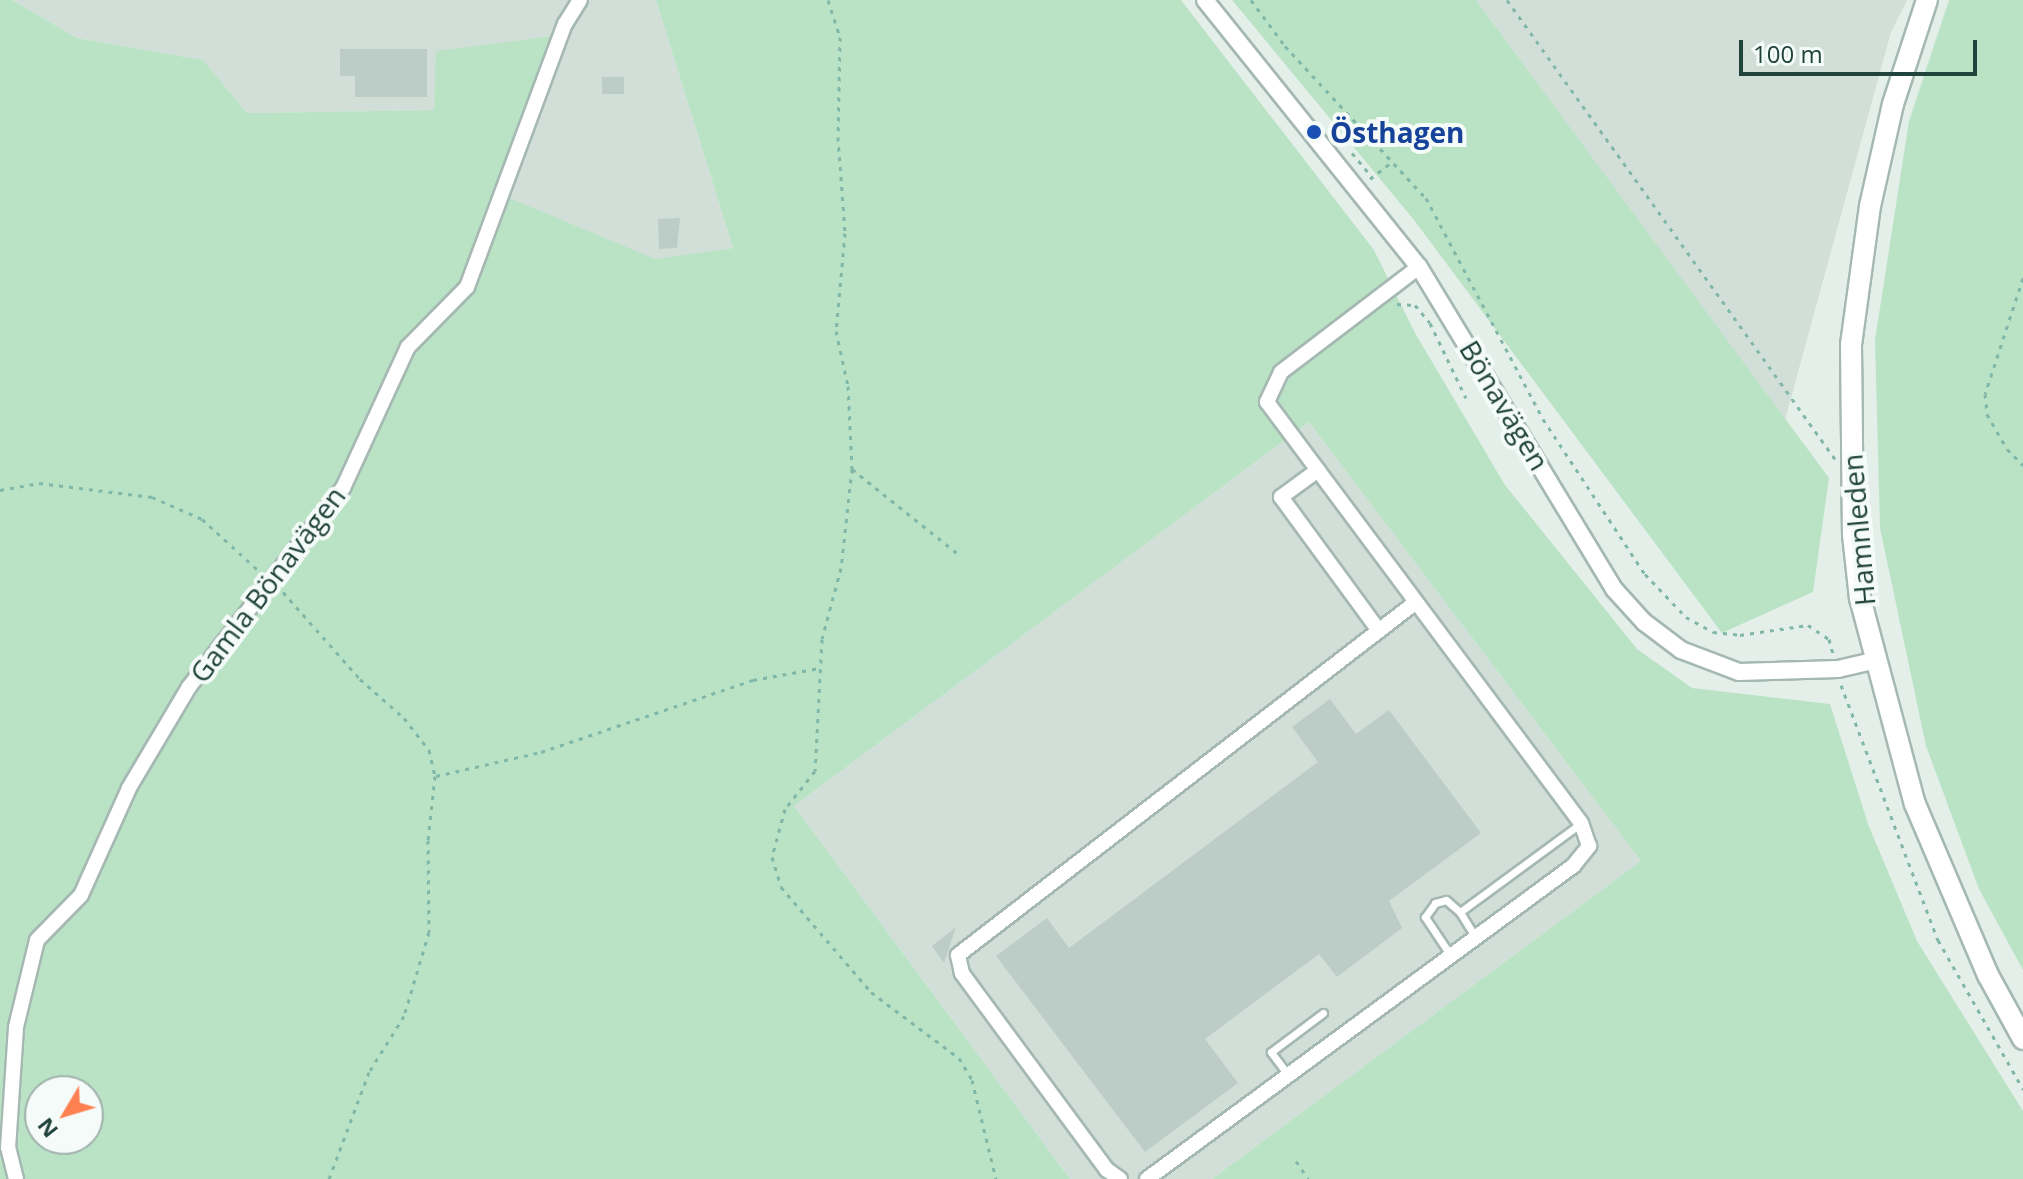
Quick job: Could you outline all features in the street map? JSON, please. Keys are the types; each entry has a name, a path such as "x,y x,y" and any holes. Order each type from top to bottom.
{"main road":[{"name":"Hamnleden","path":"1927,0 1893,104 1870,206 1851,345 1850,479 1860,598 1915,804 1988,975 2023,1039"}],"street":[{"name":"Gamla Bönavägen","path":"16,1179 8,1148 16,1027 37,940 81,895 129,788 189,687 223,638 273,583 343,488 408,347 467,287 565,24 580,0"},
{"name":"Bönavägen","path":"1205,0 1419,267 1614,589 1644,622 1681,650 1739,672 1838,669 1876,660"},
{"path":"1147,1179 1291,1078 1573,866 1589,846 1581,823 1267,402 1281,372 1419,267"},
{"path":"1318,470 1281,497 1379,631"},
{"path":"1120,1179 1107,1170 962,973 958,955 1020,903 1416,602"}],"lane":[{"path":"1460,912 1581,823"},
{"path":"1451,956 1425,917 1435,903 1446,900 1460,912 1476,938"},
{"path":"1291,1078 1271,1052 1323,1013"}],"path":[{"path":"828,0 840,37 838,137 845,233 836,331 848,386 852,469 841,568 822,639 815,771 785,809 772,857 775,875 871,992 959,1058 972,1080 996,1179"},
{"path":"1251,0 1285,46 1426,198 1543,419 1645,574 1686,617 1713,632 1740,635 1791,625 1820,631 1829,639 1888,816 1938,940 2023,1089"},
{"path":"1507,0 1850,479"},
{"path":"1352,153 1372,177"},
{"path":"2023,278 1985,394 1987,414 2007,449 2023,465"},
{"path":"1391,306 1415,305 1430,323 1466,398"},
{"path":"852,469 957,553"},
{"path":"0,490 39,483 152,497 202,519 273,583 360,679 404,718 429,750 435,776 428,840 429,932 404,1016 369,1072 329,1179"},
{"path":"435,776 541,752 753,680 820,668"},
{"path":"1296,1161 1308,1179"}],"shaded area":[{"path":"12,0 656,0 733,248 655,260 505,196 434,110 247,113 203,60 77,38"},
{"path":"1476,0 1907,0 1891,32 1785,420"},
{"path":"1309,422 1641,861 1212,1179 1070,1179 794,806"}],"green space":[{"path":"0,0 12,0 77,38 203,60 247,113 434,110 436,51 568,34 505,196 655,259 733,248 656,0 1181,0 1374,250 1415,333 1505,485 1637,649 1692,688 1830,704 1868,824 1917,941 2023,1111 2023,1179 1212,1179 1641,861 1309,422 794,806 1070,1179 0,1179"},
{"path":"1232,0 1476,0 1829,478 1813,592 1722,633 1414,220"},
{"path":"1949,0 2023,0 2023,970 1979,889 1926,746 1880,528 1875,340 1909,121"}],"building":[{"path":"340,49 427,49 427,97 355,97 355,76 340,76"},
{"path":"602,77 624,77 624,94 602,94"},
{"path":"680,218 677,248 659,249 658,219"},
{"path":"1330,699 1356,734 1389,710 1481,833 1389,901 1402,928 1337,977 1319,954 1205,1039 1238,1083 1145,1152 996,956 1047,918 1069,948 1318,762 1292,727"},
{"path":"956,927 944,963 932,946"}],"place":[{"name":"Östhagen","path":"1314,132"}]}
